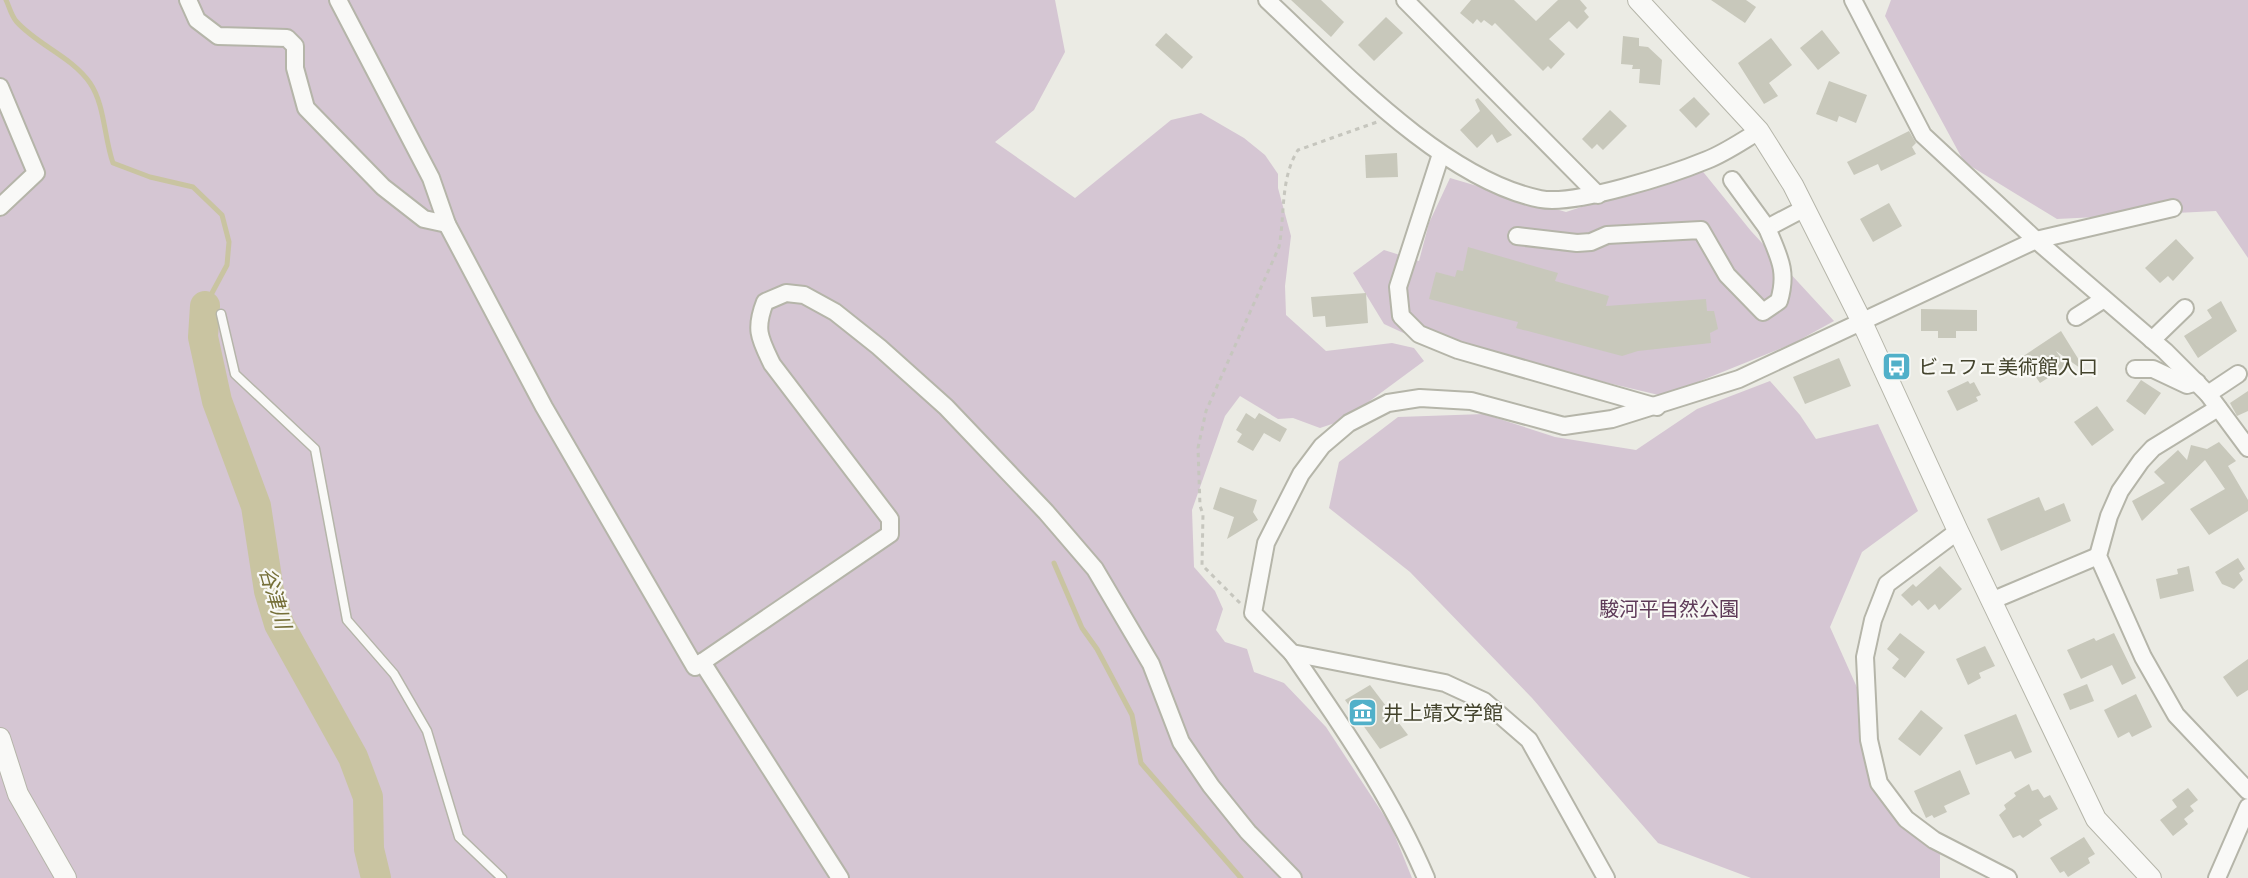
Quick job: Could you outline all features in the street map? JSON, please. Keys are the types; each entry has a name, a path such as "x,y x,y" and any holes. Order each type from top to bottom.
{"street":[{"path":"188,0 196,20 218,36 287,38 295,46 295,68 306,108 383,187 424,219 447,224"},
{"path":"338,0 431,178 447,224 549,417 695,667 891,534 891,519 772,364 760,339 758,320 765,302 786,293 804,295 835,312 853,326 946,407 1047,512 1095,569 1151,664 1181,742 1210,786 1248,832 1293,878"},
{"path":"1267,0 1392,114 1441,154 1499,186 1542,199 1598,195 1708,160 1759,131"},
{"path":"1405,0 1598,195"},
{"path":"1638,0 1759,131 1805,208 1861,320 1958,531 2096,819 2151,878"},
{"path":"1853,0 1923,135 2036,240 2152,340 2203,388 2248,448"},
{"path":"0,87 36,173 0,207"},
{"path":"1441,154 1398,287 1401,316 1419,334 1458,350 1657,407"},
{"path":"1517,236 1577,243 1591,242 1607,235 1701,230 1727,275 1763,312 1779,302 1785,281 1782,263 1767,228 1732,180"},
{"path":"1767,228 1805,208"},
{"path":"1426,878 1411,843 1387,800 1292,653 1253,613 1266,543 1301,474 1322,446 1349,423 1388,403 1420,398 1471,401 1564,426 1611,419 1657,407 1739,379 2036,240 2173,208"},
{"path":"2076,317 2104,299"},
{"path":"2152,340 2185,308"},
{"path":"2135,369 2153,369 2187,385 2203,388 2238,374"},
{"path":"2218,408 2153,448 2141,461 2120,491 2109,516 2098,556 2143,657 2176,715 2248,791"},
{"path":"1958,531 1887,584 1873,620 1865,657 1869,740 1879,783 1906,819 1934,840 2008,878"},
{"path":"1991,601 2098,556"},
{"path":"1292,653 1445,683 1484,700 1529,740 1606,878"},
{"path":"702,662 840,878"},
{"path":"0,738 18,794 66,878"},
{"path":"2217,878 2248,807"}],"lane":[{"path":"221,314 235,374 315,450 347,620 394,674 427,731 459,837 502,878"}],"path":[{"path":"1253,613 1235,600 1202,565 1203,514 1200,506 1198,448 1206,411 1279,247 1285,219 1286,181 1291,160 1298,150 1364,129 1392,114"}],"green space":[{"path":"0,0 1055,0 1065,52 1034,110 995,142 1075,198 1171,120 1201,113 1244,138 1265,155 1278,174 1278,188 1291,236 1285,286 1286,315 1326,351 1392,343 1414,348 1424,361 1344,420 1320,428 1293,418 1278,419 1240,396 1225,416 1192,510 1194,567 1215,591 1223,609 1216,630 1225,642 1247,649 1254,672 1284,683 1326,727 1391,826 1412,878 0,878"},
{"path":"1891,0 2248,0 2248,258 2216,211 2057,219 1964,162 1885,16"},
{"path":"1700,168 1751,231 1834,321 1794,343 1663,396 1410,336 1384,324 1353,273 1384,250 1419,261 1429,223 1450,178 1566,212"},
{"name":"駿河平自然公園","path":"1770,381 1800,415 1816,439 1878,424 1918,511 1862,552 1830,627 1859,692 1865,745 1903,822 1940,850 1940,878 1751,878 1658,843 1532,698 1410,572 1329,508 1339,462 1398,417 1484,414 1555,437 1636,450 1697,409"}],"building":[{"path":"1291,0 1321,0 1344,22 1331,37"},
{"path":"1471,0 1514,0 1536,21 1558,0 1580,0 1587,8 1584,11 1589,17 1577,29 1569,21 1549,39 1565,54 1551,69 1548,66 1543,71 1495,23 1492,26 1484,20 1481,23 1477,19 1473,24 1460,13"},
{"path":"1711,0 1746,0 1756,7 1745,23"},
{"path":"1386,17 1403,33 1374,61 1358,45"},
{"path":"1822,30 1840,53 1818,70 1800,48"},
{"path":"1166,33 1193,57 1182,69 1155,45"},
{"path":"1623,36 1639,38 1639,46 1648,47 1662,60 1660,85 1639,83 1640,69 1632,69 1633,65 1621,64"},
{"path":"1771,38 1792,65 1769,83 1778,96 1764,104 1738,63"},
{"path":"1829,81 1867,95 1856,123 1839,116 1837,122 1816,114"},
{"path":"1694,97 1710,114 1696,128 1679,110"},
{"path":"1478,98 1512,135 1497,143 1492,134 1477,148 1460,130 1480,111 1475,100"},
{"path":"1610,110 1627,126 1603,150 1597,144 1592,149 1582,139"},
{"path":"1909,131 1916,143 1912,147 1916,154 1881,171 1878,164 1854,175 1847,162"},
{"path":"1397,153 1398,177 1366,178 1365,155"},
{"path":"1889,203 1902,226 1873,242 1860,219"},
{"path":"2176,239 2194,258 2173,281 2168,276 2160,283 2145,268"},
{"path":"1468,247 1558,273 1555,281 1609,296 1606,306 1706,299 1707,311 1714,311 1718,329 1710,333 1711,343 1638,351 1622,356 1516,328 1518,322 1429,299 1436,272 1455,277 1457,270 1463,271"},
{"path":"1366,293 1368,323 1326,327 1325,316 1313,317 1311,297"},
{"path":"2221,301 2237,331 2198,358 2184,336 2212,318 2207,310"},
{"path":"1921,309 1977,310 1977,331 1956,331 1956,338 1938,338 1938,331 1921,331"},
{"path":"2061,331 2087,373 2056,351 2067,366 2040,383 2022,357"},
{"path":"1839,358 1851,386 1805,404 1793,377"},
{"path":"2141,380 2161,393 2145,415 2126,401"},
{"path":"1968,381 1970,384 1974,382 1981,395 1976,397 1978,401 1957,411 1947,391"},
{"path":"2248,391 2248,411 2237,416 2230,403"},
{"path":"2097,406 2114,430 2092,446 2074,422"},
{"path":"1246,413 1255,419 1259,413 1287,429 1280,442 1264,433 1253,451 1237,442 1242,434 1236,430"},
{"path":"2219,442 2236,461 2228,466 2248,500 2248,511 2209,535 2190,509 2225,489 2205,460 2142,521 2132,501 2165,483 2154,472 2178,450 2187,460 2191,445 2207,449"},
{"path":"1220,487 1257,500 1253,512 1258,520 1227,539 1234,517 1213,509"},
{"path":"2039,497 2045,511 2064,503 2071,521 2001,551 1987,519"},
{"path":"2238,558 2245,569 2239,573 2243,580 2234,589 2222,584 2215,572"},
{"path":"1940,566 1962,589 1939,610 1935,604 1928,610 1919,600 1912,606 1901,595 1913,584 1916,587"},
{"path":"2189,566 2194,591 2160,599 2156,579 2178,574 2177,569"},
{"path":"1900,633 1925,652 1905,678 1892,668 1899,659 1887,649"},
{"path":"2114,633 2136,678 2122,685 2112,665 2081,679 2067,650 2094,638 2096,641"},
{"path":"1985,646 1995,666 1979,673 1981,678 1968,685 1956,659"},
{"path":"2248,659 2248,690 2237,697 2223,677"},
{"path":"2087,684 2094,701 2070,710 2063,694"},
{"path":"1370,685 1408,735 1380,749 1345,700"},
{"path":"2136,694 2152,727 2132,737 2129,732 2118,738 2104,710"},
{"path":"1921,710 1943,728 1920,756 1898,739"},
{"path":"2016,714 2032,752 2015,759 2011,751 1976,765 1964,735"},
{"path":"1960,770 1970,794 1944,806 1947,812 1934,818 1932,815 1926,818 1914,791"},
{"path":"2029,784 2032,791 2038,789 2044,798 2050,795 2058,809 2039,820 2042,825 2023,838 2020,835 2013,838 1999,815 2006,809 2004,805 2016,796 2014,793"},
{"path":"2188,788 2198,800 2190,806 2194,811 2184,819 2188,824 2173,836 2160,820 2177,807 2172,800"},
{"path":"2084,837 2095,854 2088,858 2090,863 2068,877 2064,871 2060,873 2050,858"}],"waterway":[{"path":"6,0 14,19 24,29 73,65 90,83 99,101 113,163 150,177 193,187 222,215 229,242 227,265 205,306"},
{"name":"谷津川","path":"205,306 203,337 217,401 256,506 269,591 279,624 353,757 368,797 369,849 376,878"},
{"path":"1054,563 1082,628 1097,649 1132,715 1141,763 1241,878"}],"place":[{"name":"ビュフェ美術館入口","path":"1897,367"},
{"name":"井上靖文学館","path":"1362,713"}]}
